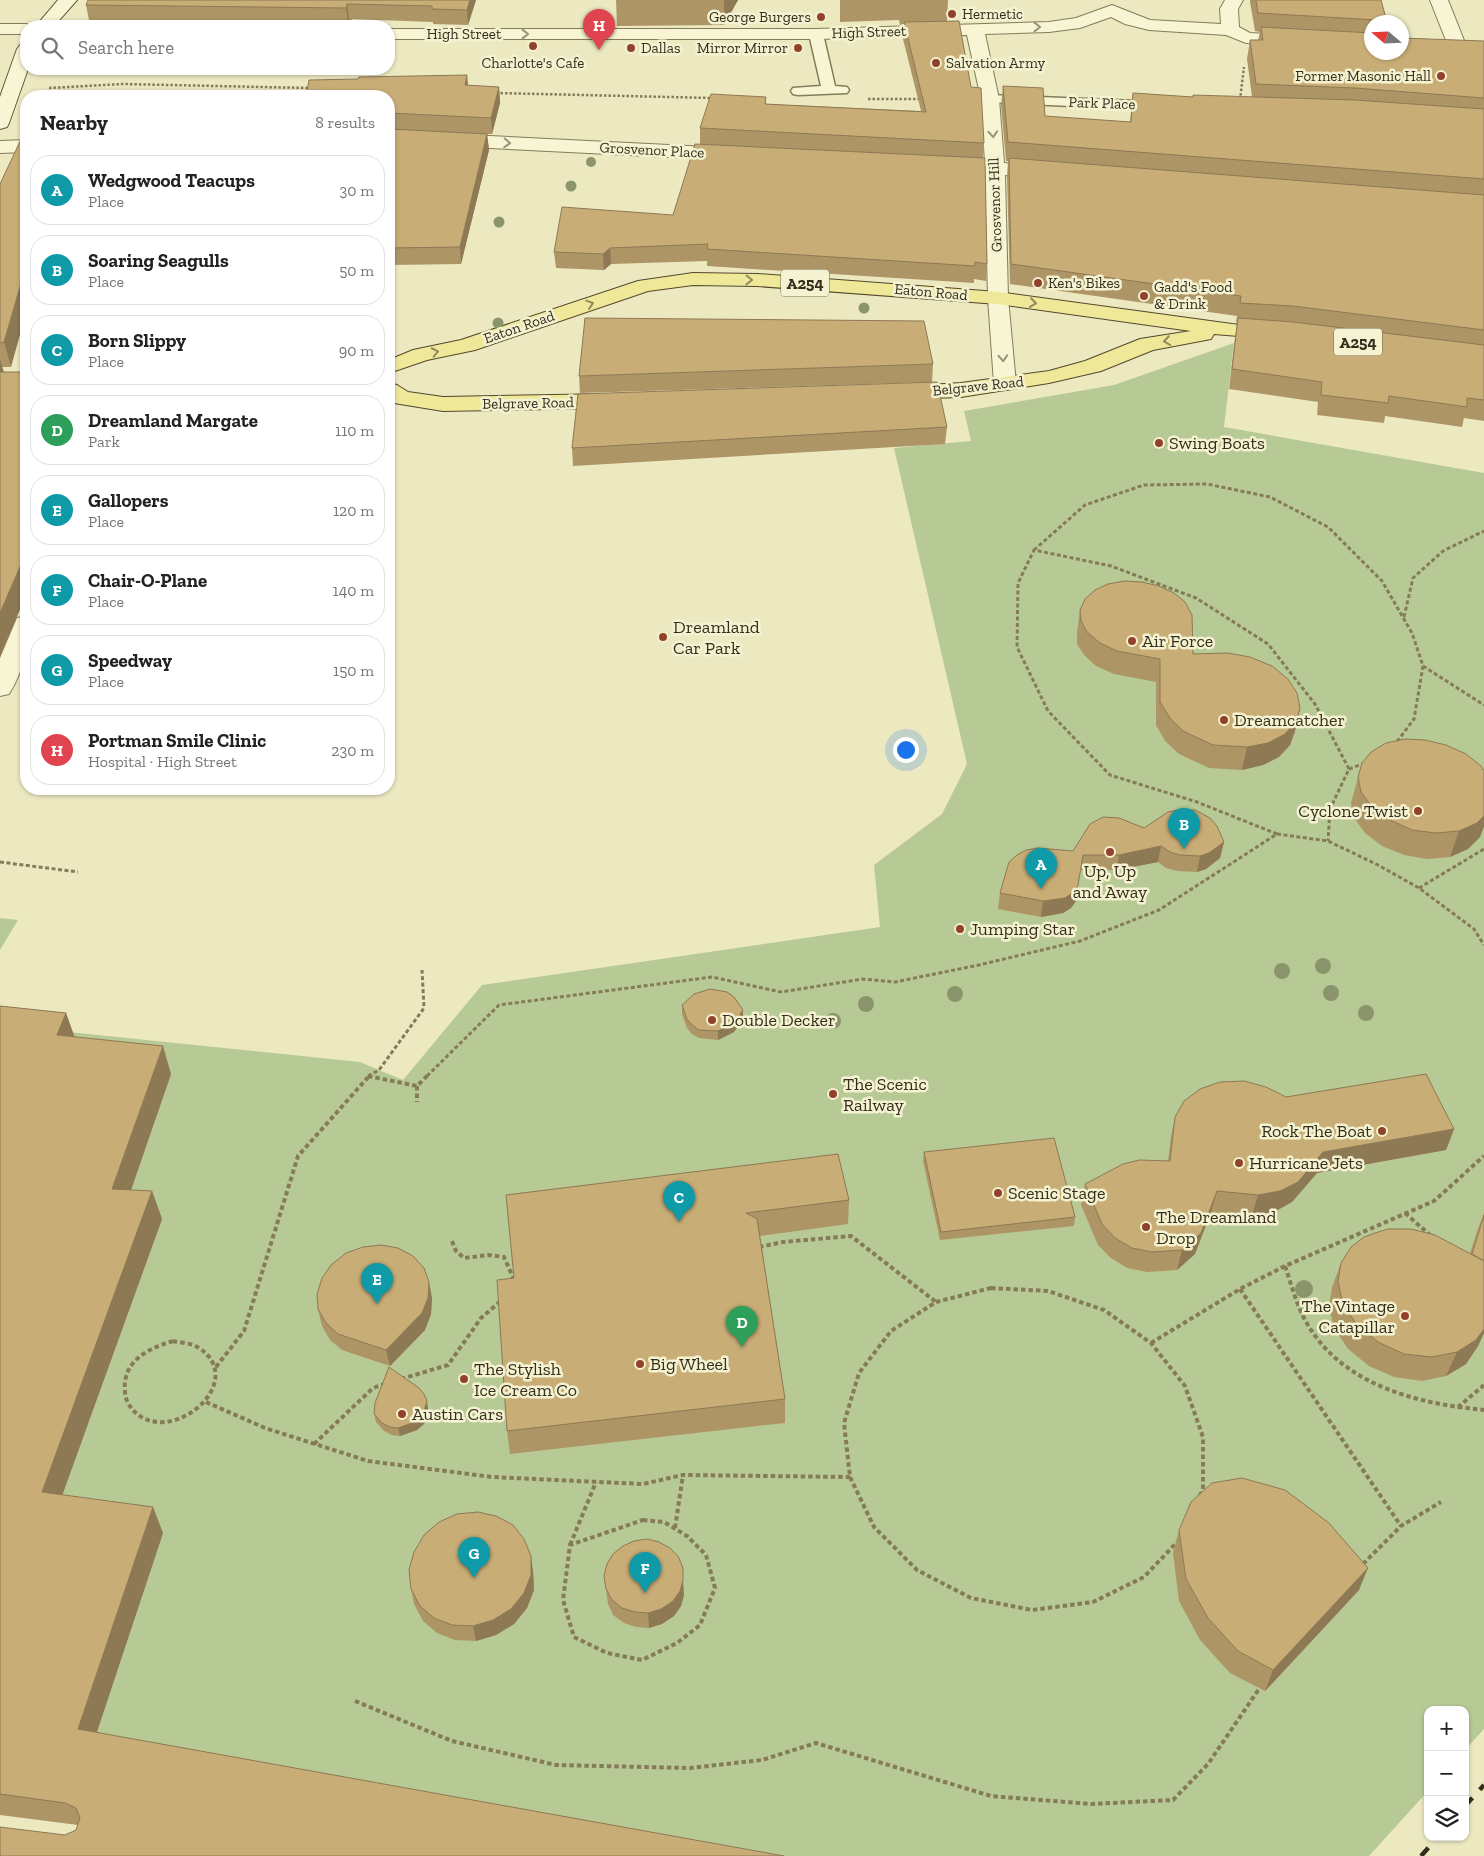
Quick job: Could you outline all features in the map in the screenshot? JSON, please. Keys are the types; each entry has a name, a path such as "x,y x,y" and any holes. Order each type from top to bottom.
{"main road":[{"name":"Eaton Road","path":"395,365 421,355 467,345 645,285 692,279 869,287 998,298 1232,330 1289,334"},
{"name":"Belgrave Road","path":"885,393 961,390 1049,377 1093,366 1148,344 1232,330"},
{"name":"Belgrave Road","path":"395,394 402,398 443,404 633,400"}],"street":[{"path":"50,20 68,0"},
{"path":"1230,30 1228,8 1234,0"},
{"path":"1439,0 1467,48 1440,48"},
{"name":"High Street","path":"395,34 816,34 1049,27 1087,20 1111,5 1131,20 1149,25 1230,30 1246,38 1364,45"},
{"name":"Grosvenor Hill","path":"975,28 990,99 995,168 998,298 1004,384"},
{"path":"0,29 20,29"},
{"path":"0,123 7,93 20,63"},
{"name":"Grosvenor Place","path":"395,138 751,155"},
{"path":"0,146 20,146"},
{"path":"925,164 1063,173"},
{"path":"0,688 20,639"}],"lane":[{"path":"798,91 836,91 816,34"},
{"name":"Park Place","path":"990,99 1169,106"}],"path":[{"path":"351,20 354,9"},
{"path":"1238,108 1246,38"},
{"path":"46,90 123,84 312,88"},
{"path":"7,93 20,92"},
{"path":"489,93 721,98"},
{"path":"866,99 923,99"},
{"path":"1394,746 1414,720 1423,666 1412,633 1382,581 1328,527 1270,497 1207,484 1144,484 1085,505 1034,550 1018,583 1017,647 1048,711 1110,775 1197,802 1277,834 1328,841 1378,865 1419,888 1474,929 1484,945"},
{"path":"1404,618 1413,578 1443,551 1484,530"},
{"path":"1034,550 1112,566 1196,598 1268,644 1315,704 1349,769"},
{"path":"1423,666 1484,705"},
{"path":"1328,841 1330,809 1349,769 1373,759"},
{"path":"417,1102 417,1086 499,1005 712,977 781,992 863,978 895,982 979,965 1080,941 1158,910 1277,834"},
{"path":"1419,888 1484,849"},
{"path":"0,862 78,872"},
{"path":"216,1367 244,1331 298,1156 368,1076 379,1070 424,1008 422,970"},
{"path":"368,1076 417,1086"},
{"path":"1151,1343 1240,1289 1285,1266 1434,1200 1484,1156"},
{"path":"1405,1213 1432,1237"},
{"path":"754,1248 783,1242 851,1236 936,1302"},
{"path":"452,1240 456,1251 464,1258 504,1257 518,1287"},
{"path":"1285,1266 1306,1322 1328,1351 1353,1372 1378,1388 1427,1403 1484,1410"},
{"path":"990,1288 1048,1291 1104,1310 1151,1343 1185,1386 1203,1437 1203,1489 1182,1538 1144,1577 1092,1602 1032,1610 971,1598 917,1570 874,1527 850,1477 844,1423 859,1373 891,1331 936,1302 990,1288"},
{"path":"1240,1289 1401,1526"},
{"path":"314,1444 373,1388 448,1365 481,1318 503,1299"},
{"path":"173,1341 188,1342 200,1347 211,1356 216,1367 217,1379 206,1402 197,1410 174,1420 158,1421 145,1418 133,1411 126,1400 124,1388 126,1375 133,1362 145,1352 158,1345 173,1341"},
{"path":"1458,1407 1483,1386 1484,1382"},
{"path":"206,1402 265,1428 368,1461 492,1477 642,1484 683,1475 850,1477"},
{"path":"675,1528 683,1475"},
{"path":"570,1545 643,1520 664,1522 675,1528 687,1536 706,1555 716,1588 700,1625 677,1643 642,1660 608,1653 574,1637 563,1600 570,1545 596,1482"},
{"path":"1361,1566 1401,1526 1442,1502"},
{"path":"355,1702 452,1741 556,1765 690,1768 762,1760 816,1743 990,1796 1091,1804 1173,1800 1208,1764 1262,1684"}],"green space":[{"path":"1234,343 1224,427 1484,473 1484,1729 1469,1746 1469,1706 1424,1706 1424,1795 1369,1856 685,1856 92,1745 0,1025 360,1062 403,1080 482,985 880,927 874,865 942,814 967,764 894,448 971,441 964,411 1114,385"},
{"path":"0,918 18,920 0,950"}],"building":[{"path":"88,0 470,0 467,10 432,9 432,6 347,4 346,8 86,5"},
{"path":"1256,0 1381,0 1385,15 1364,15 1364,19 1258,13"},
{"path":"959,21 971,87 981,88 984,143 700,128 711,94 766,97 765,104 926,112 904,22"},
{"path":"1261,27 1364,33 1364,60 1409,60 1409,38 1484,41 1484,98 1355,88 1256,84 1250,40 1263,40"},
{"path":"467,75 465,85 499,87 491,118 395,113 395,90 307,90 309,80 358,79 359,77"},
{"path":"1003,86 1043,88 1045,116 1131,122 1133,93 1193,97 1193,95 1355,100 1484,109 1484,179 1008,142"},
{"path":"395,129 487,134 460,247 395,248"},
{"path":"20,142 20,287 4,342 0,343 0,184"},
{"path":"695,144 985,158 987,264 975,262 975,266 707,249 708,244 610,248 603,254 554,252 562,207 673,215"},
{"path":"1009,158 1484,195 1484,330 1293,306 1240,303 1241,296 1011,264"},
{"path":"585,318 924,321 933,364 579,376"},
{"path":"1238,318 1293,322 1484,345 1484,400 1467,398 1467,407 1389,396 1388,403 1321,395 1322,382 1232,369"},
{"path":"0,372 20,372 20,567 0,613"},
{"path":"937,382 947,427 572,448 578,394"},
{"path":"1125,581 1159,586 1174,593 1185,602 1192,615 1193,654 1227,653 1250,657 1272,666 1288,679 1297,693 1300,708 1296,722 1285,734 1268,743 1247,747 1213,745 1183,731 1170,718 1160,702 1160,659 1117,651 1100,643 1087,632 1081,621 1080,610 1085,599 1095,590 1108,584"},
{"name":"Cyclone Twist","path":"1405,739 1425,740 1446,745 1466,754 1481,766 1484,771 1484,816 1477,823 1459,831 1436,833 1412,830 1390,820 1372,807 1361,792 1358,777 1362,763 1371,752 1386,743"},
{"path":"1195,810 1210,818 1217,826 1224,842 1209,853 1200,856 1180,855 1170,852 1161,846 1119,855 1083,855 1078,885 1074,892 1065,898 1043,901 1000,893 1009,862 1026,850 1038,848 1073,851 1090,824 1103,817 1119,818 1144,828 1168,812"},
{"name":"Double Decker","path":"710,989 727,992 734,997 743,1010 734,1023 718,1031 699,1030 692,1025 687,1019 682,1005 694,994"},
{"path":"0,1006 66,1013 57,1035 163,1046 112,1189 152,1191 42,1492 153,1507 78,1729 784,1856 0,1856 0,1827 65,1835 76,1830 80,1818 76,1808 65,1803 0,1794"},
{"path":"1426,1074 1454,1129 1323,1152 1298,1182 1280,1191 1258,1195 1217,1191 1201,1233 1182,1250 1152,1252 1132,1248 1115,1238 1102,1224 1085,1184 1123,1164 1139,1160 1170,1161 1175,1117 1184,1101 1200,1089 1220,1082 1244,1081 1266,1087 1286,1097"},
{"name":"Scenic Stage","path":"1054,1138 1075,1217 941,1232 924,1152"},
{"path":"838,1154 849,1200 746,1213 757,1219 785,1399 507,1431 497,1280 514,1278 506,1195"},
{"path":"1484,1215 1484,1261 1472,1254"},
{"name":"The Vintage Catapillar","path":"1388,1229 1411,1229 1435,1235 1484,1261 1484,1329 1476,1340 1457,1352 1432,1357 1404,1354 1378,1342 1357,1325 1343,1304 1338,1282 1341,1263 1351,1247 1364,1237"},
{"path":"381,1245 398,1248 413,1256 424,1268 429,1282 428,1298 422,1313 386,1350 338,1334 326,1323 318,1309 317,1294 322,1278 331,1265 346,1253 363,1247"},
{"name":"Austin Cars","path":"389,1367 419,1388 427,1401 422,1416 415,1422 398,1428 382,1423 374,1414 375,1403"},
{"path":"1242,1478 1285,1490 1329,1523 1368,1568 1273,1670 1238,1651 1208,1618 1186,1579 1179,1530 1191,1502 1212,1483"},
{"path":"478,1512 496,1516 513,1525 524,1539 531,1556 531,1575 524,1593 511,1609 493,1620 473,1626 452,1625 434,1618 420,1606 411,1589 409,1570 414,1552 424,1535 439,1522 457,1514"},
{"path":"647,1539 659,1542 670,1548 678,1556 683,1568 683,1580 680,1591 673,1601 661,1609 648,1613 622,1608 612,1600 606,1589 604,1576 607,1564 613,1554 623,1546 634,1541"}],"railway":[{"path":"1469,1802 1484,1785"},
{"path":"1421,1856 1434,1841"}],"place":[{"name":"Hermetic","path":"952,14"},
{"name":"George Burgers","path":"821,17"},
{"name":"Charlotte's Cafe","path":"533,46"},
{"name":"Dallas","path":"631,48"},
{"name":"Mirror Mirror","path":"798,48"},
{"name":"Portman Smile Clinic","path":"599,50"},
{"name":"Salvation Army","path":"936,63"},
{"name":"Former Masonic Hall","path":"1441,76"},
{"name":"Ken's Bikes","path":"1038,283"},
{"name":"Gadd's Food & Drink","path":"1144,296"},
{"name":"Swing Boats","path":"1159,443"},
{"name":"Dreamland Car Park","path":"663,637"},
{"name":"Air Force","path":"1132,641"},
{"name":"Dreamcatcher","path":"1224,720"},
{"name":"Cyclone Twist","path":"1418,811"},
{"name":"Soaring Seagulls","path":"1184,849"},
{"name":"Up, Up and Away","path":"1110,852"},
{"name":"Wedgwood Teacups","path":"1041,889"},
{"name":"Jumping Star","path":"960,929"},
{"name":"Double Decker","path":"712,1020"},
{"name":"The Scenic Railway","path":"833,1094"},
{"name":"Rock The Boat","path":"1382,1131"},
{"name":"Hurricane Jets","path":"1239,1163"},
{"name":"Scenic Stage","path":"998,1193"},
{"name":"Born Slippy","path":"679,1222"},
{"name":"The Dreamland Drop","path":"1146,1227"},
{"name":"Gallopers","path":"377,1304"},
{"name":"The Vintage Catapillar","path":"1405,1316"},
{"name":"Dreamland Margate","path":"742,1347"},
{"name":"Big Wheel","path":"640,1364"},
{"name":"The Stylish Ice Cream Co","path":"464,1379"},
{"name":"Austin Cars","path":"402,1414"},
{"name":"Speedway","path":"474,1578"},
{"name":"Chair-O-Plane","path":"645,1593"}]}
